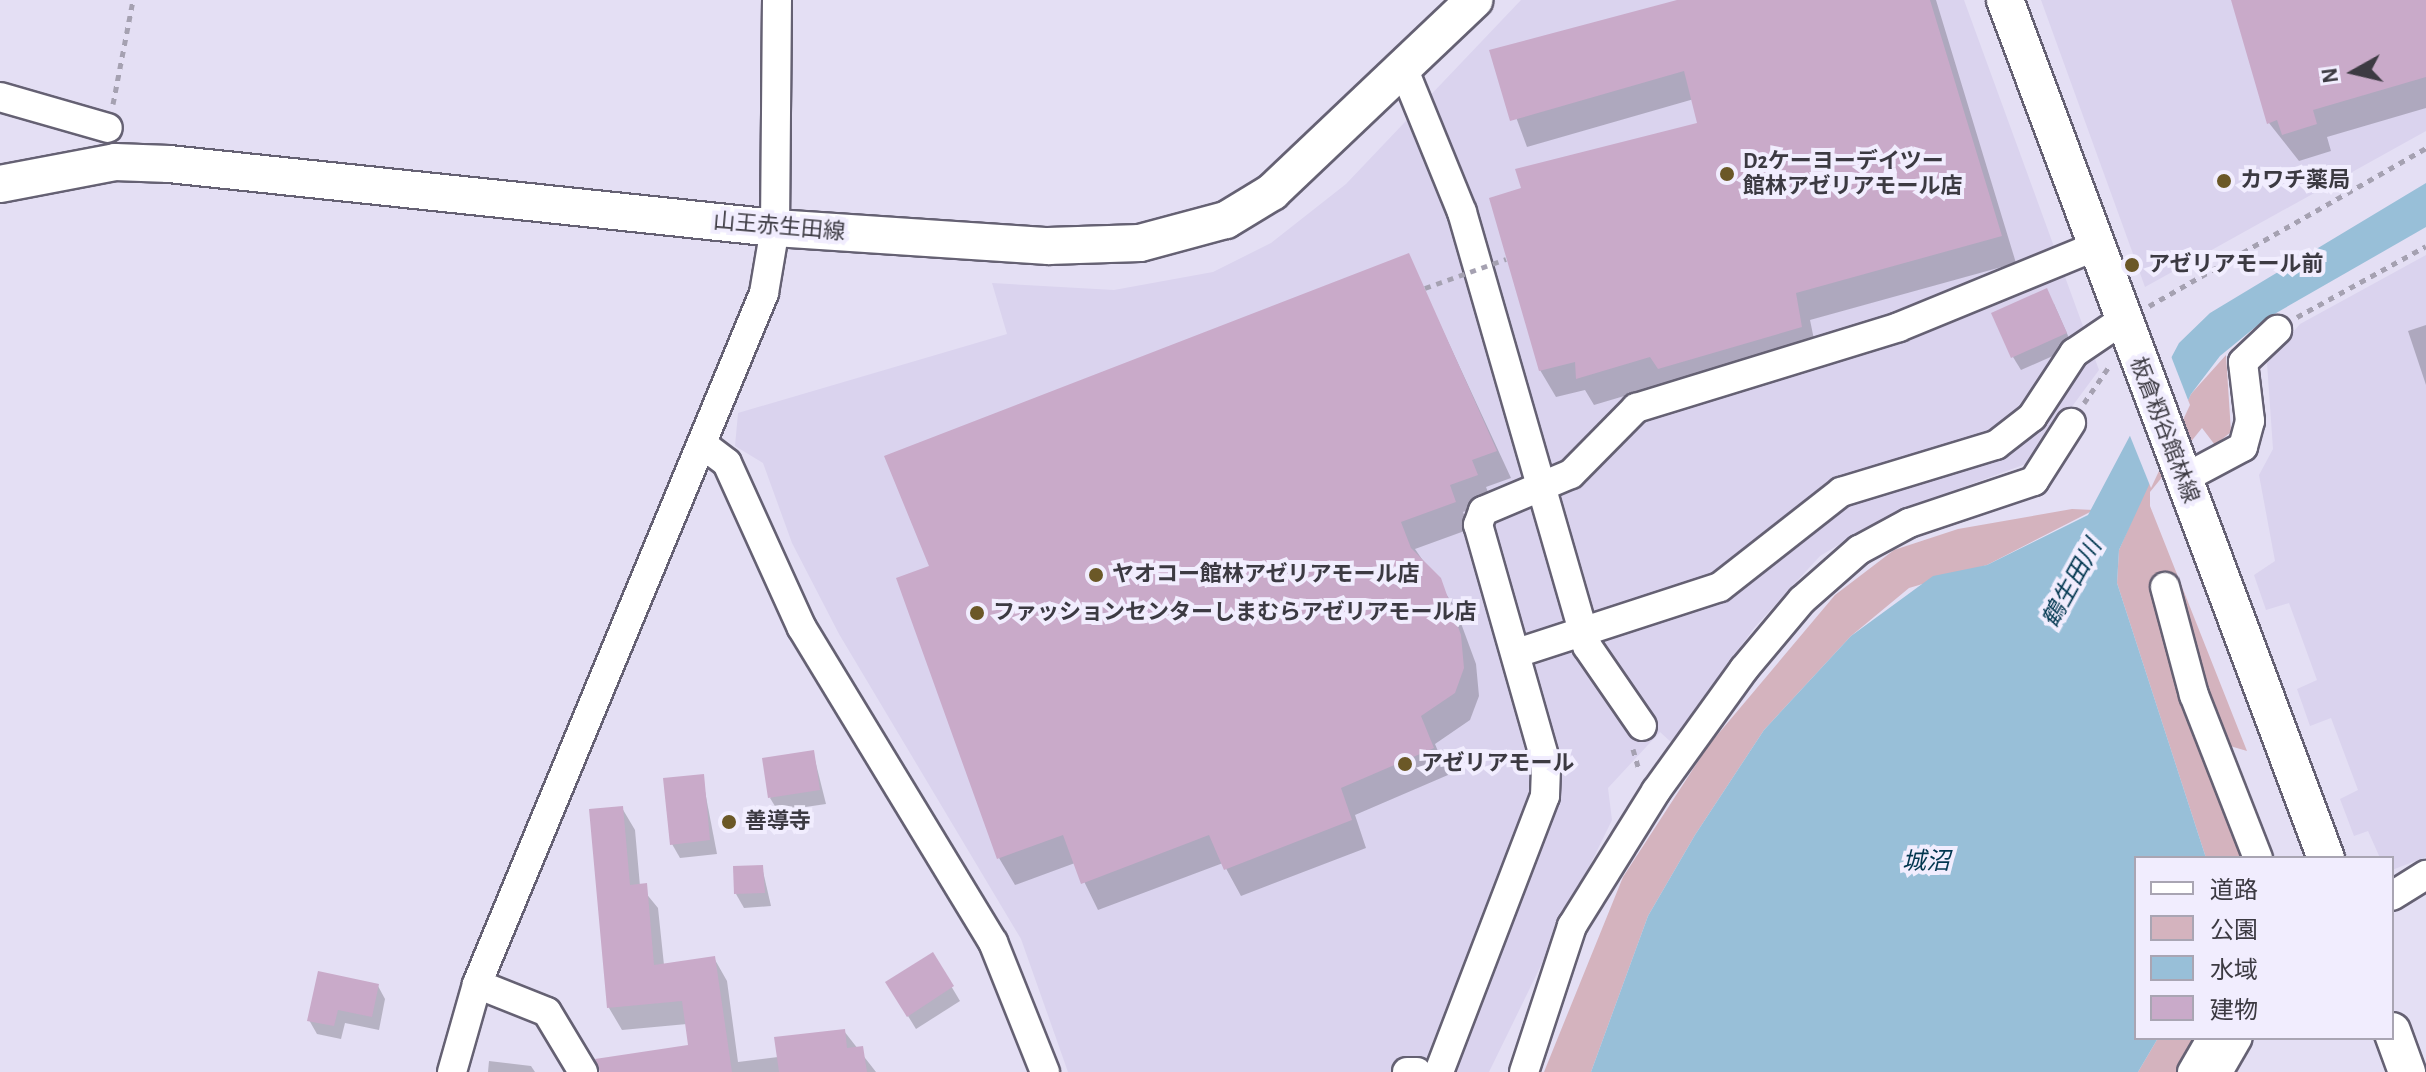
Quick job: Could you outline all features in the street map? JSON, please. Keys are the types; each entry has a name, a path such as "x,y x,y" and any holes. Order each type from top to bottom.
{"main road":[{"name":"山王赤生田線","path":"0,184 115,162 169,164 775,228 1101,248 1183,236 1272,192 1404,70 1474,0"},
{"name":"板倉籾谷館林線","path":"2005,0 2121,321 2124,364 2181,473 2325,856"},
{"path":"2394,1036 2407,1072"}],"street":[{"path":"452,1072 477,984 764,293 775,228 777,0"},
{"path":"1404,70 1449,172 1581,630 1642,726"},
{"path":"0,97 108,128"},
{"path":"1439,1072 1545,796 1546,763 1478,525 1483,511 1542,491 1597,452 1636,408 1899,327 1978,298 2094,247"},
{"path":"1517,653 1720,587 1841,492 2012,436 2074,353 2121,321"},
{"path":"2181,473 2243,447 2250,421 2243,362 2277,330"},
{"path":"1524,1072 1572,926 1656,791 1744,669 1824,579 1909,523 2034,481 2071,423"},
{"path":"702,444 727,463 802,628 993,942 1045,1072"},
{"path":"2165,587 2194,695 2257,856"},
{"path":"2394,895 2426,875"},
{"path":"477,984 547,1012 583,1072"},
{"path":"2192,1072 2211,1040"},
{"path":"2218,1072 2237,1040"},
{"path":"1407,1072 1417,1072"}],"path":[{"path":"108,128 133,0"},
{"path":"2121,321 2426,148"},
{"path":"2277,330 2426,246"},
{"path":"1425,288 1506,259"},
{"path":"2071,423 2124,364"},
{"path":"1642,726 1633,760 1656,791"}],"shaded area":[{"name":"アゼリアモール","path":"1521,0 1964,0 2099,370 2031,462 1888,515 1820,556 1754,628 1672,743 1660,732 1608,788 1612,820 1489,1072 1068,1072 1021,939 839,634 792,543 763,463 735,446 738,413 1007,334 992,283 1114,290 1213,272 1271,243 1346,184"},
{"name":"カワチ薬局","path":"2041,0 2426,0 2426,131 2145,287"},
{"path":"2426,255 2426,857 2394,869 2394,856 2379,856 2368,831 2354,836 2340,799 2358,790 2331,718 2310,726 2297,689 2317,680 2289,603 2266,610 2254,575 2275,561 2259,475 2273,449 2267,363 2300,324"}],"green space":[{"path":"2226,355 2231,432 2215,445 2202,428 2150,492 2150,506 2247,751 2220,743 2248,856 2205,856 2117,583 2119,550 2191,394"},
{"path":"2072,509 2094,510 1987,565 1909,588 1851,636 1764,730 1695,835 1648,916 1591,1072 1544,1072 1623,877 1708,746 1835,595 1894,550 1958,529"},
{"path":"2157,1040 2201,1040 2184,1072 2138,1072"}],"water":[{"name":"城沼","path":"2426,183 2426,227 2264,320 2220,356 2191,394 2119,550 2117,583 2205,856 2134,856 2134,1040 2157,1040 2138,1072 1591,1072 1648,916 1695,835 1764,730 1851,636 1933,576 1987,565 2088,515 2179,343 2210,313"}],"pier":[{"path":"2169,351 2190,405 2151,488 2126,426"}],"building":[{"path":"1677,0 1930,0 2002,236 1796,293 1802,327 1658,369 1650,357 1576,379 1575,362 1539,371 1489,198 1521,188 1515,169 1697,123 1684,71 1510,121 1489,50"},
{"path":"2231,0 2426,0 2426,77 2313,110 2317,124 2282,135 2277,120 2267,124"},
{"path":"1409,253 1497,451 1472,460 1478,475 1450,485 1456,502 1401,522 1411,548 1441,578 1461,635 1464,668 1455,693 1421,716 1434,748 1341,788 1352,820 1224,870 1209,835 1081,884 1063,835 997,859 896,578 929,566 884,456"},
{"path":"2047,288 2067,333 2011,358 1991,313"},
{"path":"814,750 820,790 768,798 762,758"},
{"path":"704,774 710,840 670,845 663,778"},
{"path":"623,806 630,885 647,883 654,965 715,956 732,1072 600,1072 595,1059 688,1045 682,1001 607,1008 589,809"},
{"path":"763,865 765,893 734,894 733,866"},
{"path":"933,952 954,986 907,1017 885,982"},
{"path":"318,971 379,984 372,1017 338,1010 334,1026 307,1021"},
{"path":"845,1029 847,1048 863,1046 867,1072 779,1072 774,1037"}],"place":[{"name":"D2ケーヨーデイツー 館林アゼリアモール店","path":"1727,174"},
{"name":"カワチ薬局","path":"2224,181"},
{"name":"アゼリアモール前","path":"2132,265"},
{"name":"ヤオコー館林アゼリアモール店","path":"1096,575"},
{"name":"ファッションセンターしまむらアゼリアモール店","path":"977,613"},
{"name":"アゼリアモール","path":"1405,764"},
{"name":"善導寺","path":"729,822"}],"water label":[{"name":"鶴生田川","path":"2073,584"}]}
